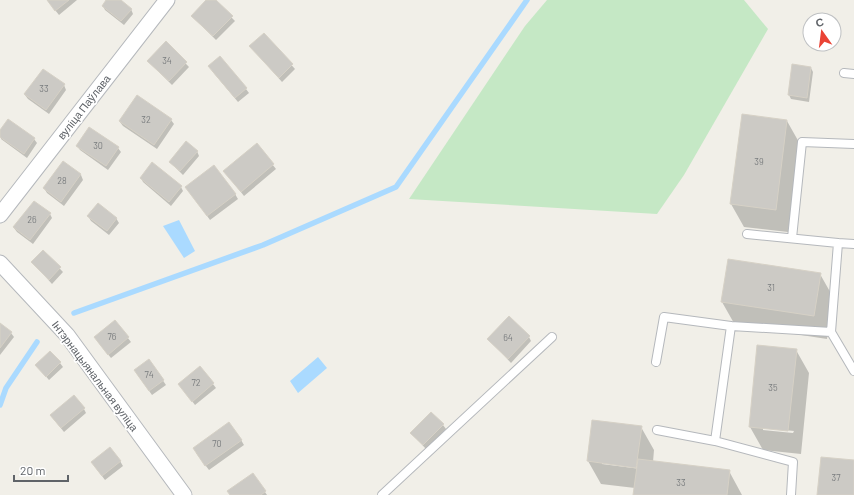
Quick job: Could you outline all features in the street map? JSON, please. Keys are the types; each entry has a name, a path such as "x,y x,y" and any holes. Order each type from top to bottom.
{"street":[{"name":"вуліца Паўлава","path":"0,215 167,0"},
{"name":"Інтэрнацыянальная вуліца","path":"0,263 67,335 184,495"}],"lane":[{"path":"844,73 854,74"},
{"path":"792,238 802,142 854,144"},
{"path":"747,234 854,244"},
{"path":"838,243 831,332 854,371"},
{"path":"656,362 664,317 732,326 831,332"},
{"path":"716,441 732,326"},
{"path":"382,495 552,338"},
{"path":"657,430 716,441 793,462 791,495"}],"green space":[{"path":"547,0 744,0 768,29 684,175 657,214 409,199 525,26"}],"water":[{"path":"179,220 195,251 184,258 163,226"},
{"path":"318,357 327,368 298,393 290,381"}],"building":[{"path":"47,0 69,0 55,11"},
{"path":"106,0 121,0 132,9 121,21 102,6"},
{"path":"206,0 216,0 233,16 213,36 191,16"},
{"path":"264,33 293,64 279,78 249,46"},
{"path":"166,41 187,62 169,81 147,61"},
{"path":"220,56 247,88 235,98 208,66"},
{"path":"792,64 811,67 807,98 788,95"},
{"path":"43,69 65,84 46,110 24,94"},
{"path":"137,95 172,119 154,145 119,121"},
{"path":"742,114 787,120 776,210 730,204"},
{"path":"8,119 35,138 24,154 0,137 0,130"},
{"path":"89,127 119,147 106,166 76,146"},
{"path":"186,141 198,151 180,171 169,162"},
{"path":"257,143 274,164 241,192 223,171"},
{"path":"63,161 81,174 61,202 43,188"},
{"path":"152,162 182,186 169,202 140,178"},
{"path":"214,165 236,194 207,216 185,187"},
{"path":"34,201 51,213 30,240 13,227"},
{"path":"98,203 117,218 107,231 87,216"},
{"path":"43,250 61,267 49,280 31,262"},
{"path":"728,259 821,273 814,316 721,302"},
{"path":"509,316 530,336 508,359 487,339"},
{"path":"115,320 129,337 108,355 94,337"},
{"path":"0,323 12,332 0,348"},
{"path":"757,345 797,349 788,431 749,427"},
{"path":"50,351 61,362 46,377 35,365"},
{"path":"149,359 164,380 149,391 134,370"},
{"path":"200,366 214,383 192,402 178,384"},
{"path":"74,395 85,408 61,428 50,415"},
{"path":"431,412 444,424 423,445 410,433"},
{"path":"592,420 642,426 636,468 587,461"},
{"path":"229,422 242,440 205,466 193,448"},
{"path":"110,447 121,461 102,476 91,462"},
{"path":"821,457 854,460 854,495 817,495"},
{"path":"638,459 730,470 727,495 633,495"},
{"path":"253,473 266,491 261,495 230,495 227,491"}],"waterway":[{"path":"74,313 263,245 396,187 527,0"},
{"path":"0,405 6,388 37,342"}]}
